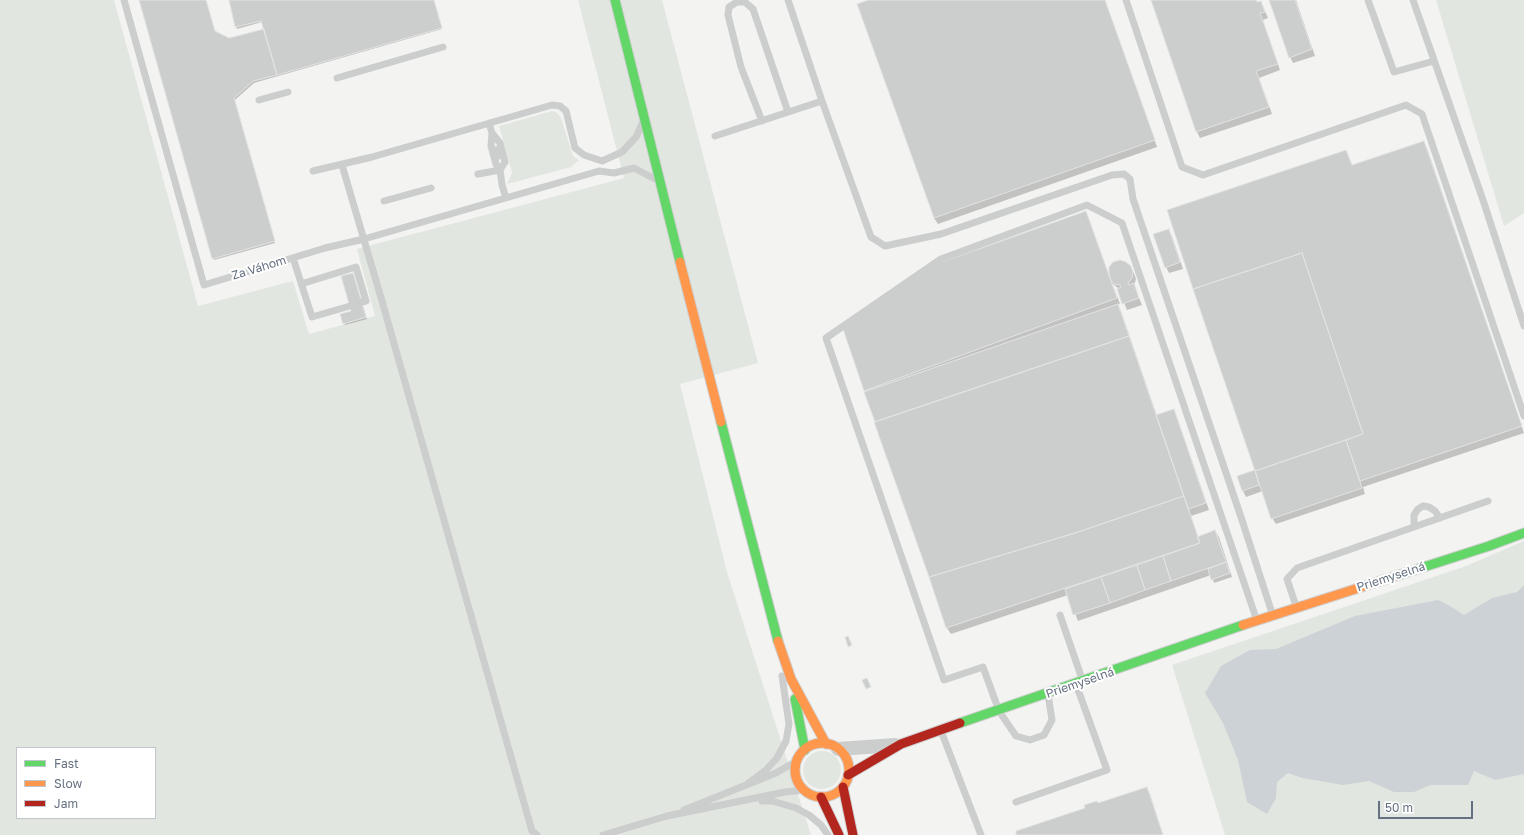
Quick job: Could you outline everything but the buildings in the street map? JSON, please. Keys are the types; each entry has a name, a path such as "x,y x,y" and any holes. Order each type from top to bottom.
{"main road":[{"path":"615,0 705,361 777,638 791,679 805,750"},
{"name":"Priemyselná","path":"848,775 902,744 1257,620 1489,546 1524,533"},
{"path":"791,679 832,746 846,759 848,768 848,775 843,787 832,795 821,797 812,795 799,784 796,776 798,760 805,750 816,744 832,746"},
{"path":"843,787 853,835"},
{"path":"821,797 839,835"}],"street":[{"name":"Priemyselná","path":"832,746 902,744"}],"lane":[{"name":"Za Váhom","path":"124,0 204,285 325,248 364,239 599,171 614,173 634,168 661,181"},
{"path":"788,0 822,101 871,237 885,246 941,234 1112,175 1124,174 1130,179 1133,199 1149,242 1273,615"},
{"path":"1126,0 1182,167 1189,170 1204,175 1406,105 1422,114 1524,416"},
{"path":"1368,0 1394,72 1434,61"},
{"path":"1413,0 1483,200 1524,326"},
{"path":"762,121 741,67 728,15 729,7 737,2 745,2 753,9 788,112"},
{"path":"337,78 443,47"},
{"path":"259,100 288,92"},
{"path":"715,136 822,101"},
{"path":"313,171 552,106 560,106 566,111 575,148 584,155 602,162"},
{"path":"599,171 602,162 622,152 636,137 644,118"},
{"path":"489,123 492,133 500,143 505,162 500,170 506,198"},
{"path":"342,164 532,831 536,835"},
{"path":"478,174 500,170"},
{"path":"384,201 431,188"},
{"path":"1048,694 1052,720 1044,735 1030,740 1016,736 999,710 983,667 944,680 826,338 941,258 1088,205 1122,223 1257,620"},
{"path":"293,258 312,318 350,306"},
{"path":"301,284 356,267 366,300 362,302"},
{"path":"1297,608 1287,579 1297,568 1488,501"},
{"path":"1414,527 1414,515 1418,509 1423,506 1429,506 1435,510 1440,518"},
{"path":"1016,802 1107,770 1079,683 1060,615"},
{"path":"746,785 766,770 777,758 786,741 789,724 777,638"},
{"path":"941,731 981,835"},
{"path":"603,835 667,816 776,773 798,760"},
{"path":"667,816 785,792 805,790"},
{"path":"745,801 772,800 796,808 809,815 821,825 828,835"}],"shaded area":[{"path":"0,0 114,0 198,306 293,281 309,334 375,316 357,249 624,178 578,0 662,0 758,363 680,384 727,572 811,835 0,835"},
{"path":"1436,0 1524,0 1524,213 1504,226"},
{"path":"552,111 556,112 561,118 573,156 579,160 571,167 507,184 512,173 499,126"},
{"path":"1524,541 1524,835 1225,835 1172,665 1466,566"},
{"path":"1524,585 1524,774 1495,780 1474,771 1468,785 1430,785 1414,792 1394,792 1369,781 1343,785 1302,778 1288,773 1277,782 1276,798 1267,814 1247,802 1238,760 1223,723 1205,693 1221,666 1250,650 1276,649 1355,616 1438,600 1464,615 1492,598 1517,592"},
{"path":"818,751 826,751 836,756 840,763 840,777 836,784 826,789 818,789 808,784 806,781 803,774 803,766 808,756 811,754"}],"traffic: fast":[{"path":"615,0 680,262"},
{"path":"721,422 778,641"},
{"path":"1399,575 1524,533"},
{"path":"960,723 1243,625"},
{"path":"795,699 805,750"}],"traffic: slow":[{"path":"680,262 721,422"},
{"path":"1243,625 1399,575"},
{"path":"778,641 791,679 826,744"},
{"path":"822,743 837,748 841,751 844,755 849,770 844,785 841,789 837,792 822,797 807,792 803,789 800,785 795,770 800,755 803,751 807,748 822,743"}],"traffic: jam":[{"path":"848,775 901,744 960,723"},
{"path":"843,787 853,835"},
{"path":"821,797 839,835"}]}
